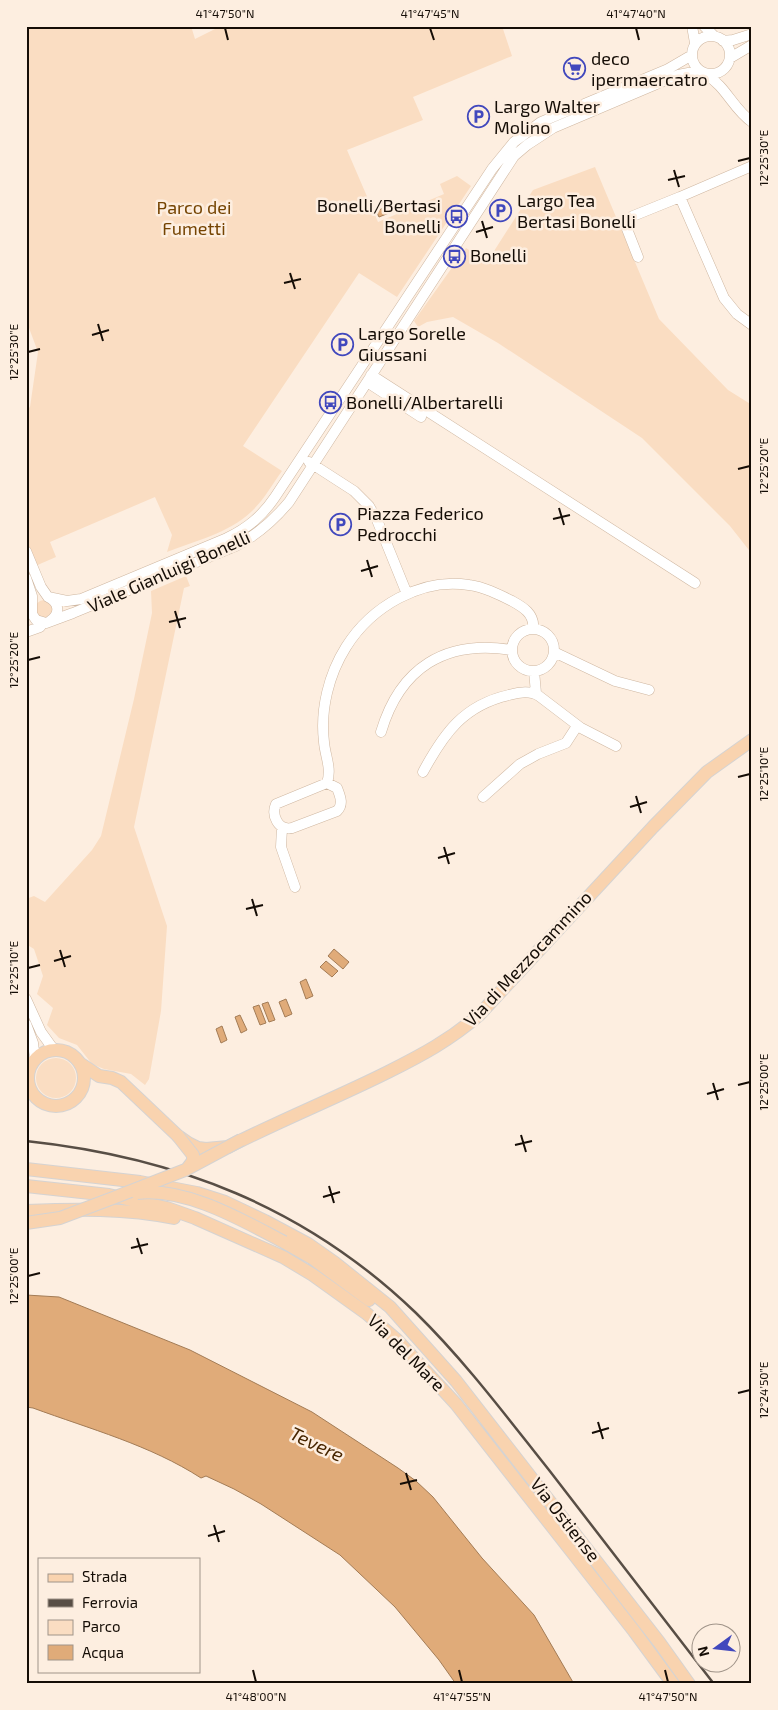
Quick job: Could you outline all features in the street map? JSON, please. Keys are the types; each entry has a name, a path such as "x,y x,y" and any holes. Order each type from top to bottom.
{"main road":[{"name":"Via di Mezzocammino","path":"185,1170 241,1140 366,1083 437,1047 456,1034 479,1015 666,813 707,772 752,740"},
{"path":"54,1050 70,1053 81,1064 84,1073 82,1088 78,1096 70,1102 52,1106 29,1094 28,1081 29,1072 35,1059 44,1052 54,1050"},
{"name":"Via di Mezzocammino","path":"81,1064 99,1076 117,1080 178,1136 194,1154 192,1164 185,1170"},
{"name":"Via di Mezzocammino","path":"178,1136 194,1147 206,1149 228,1147 241,1140"},
{"path":"26,1169 171,1187 207,1196 246,1212 301,1240 335,1263 390,1307 437,1360"},
{"path":"26,1224 60,1218 185,1170"},
{"name":"Via del Mare","path":"26,1186 81,1191 129,1199 174,1210 220,1228 283,1257 366,1313 397,1340 440,1385 464,1414 634,1631 673,1684"},
{"path":"112,1198 149,1192 176,1195 220,1210 312,1258 388,1315 437,1360"},
{"path":"26,1211 134,1212 162,1215 220,1228"},
{"name":"Via Ostiense","path":"437,1360 473,1402 690,1684"}],"street":[{"path":"692,26 695,43 692,55 693,64 702,73 718,83 739,112 752,122"},
{"path":"704,26 728,49 729,60 726,78 729,98"},
{"path":"695,43 702,38 733,40 752,34"},
{"path":"702,73 714,75 720,72 729,60 752,45"},
{"name":"Viale Gianluigi Bonelli","path":"48,596 67,601 81,599 240,532 256,520 264,512 302,457 492,169 514,142 547,119 668,69 692,55"},
{"name":"Viale Gianluigi Bonelli","path":"26,632 47,622 85,609 248,539 263,529 282,510 491,189 521,150 560,124 678,75 702,73"},
{"path":"638,258 627,229 628,220 633,216 752,166"},
{"path":"680,197 724,298 736,314 752,325"},
{"path":"369,378 421,417"},
{"path":"369,378 695,583"},
{"path":"302,457 354,491 372,509 407,594"},
{"path":"26,551 33,569 48,596 52,598 57,606 56,615 47,622 34,618 30,608 26,578"},
{"path":"327,783 329,766 324,741 324,714 329,686 338,661 352,638 364,623 383,608 407,594 429,587 464,584 479,587 500,595 524,608 532,617 533,629"},
{"path":"30,608 39,597 48,596"},
{"path":"533,629 541,631 548,636 554,652 545,667 534,671 519,666 515,661 512,650 520,633 533,629"},
{"path":"381,732 388,711 400,689 411,677 429,663 449,653 468,648 493,647 512,650"},
{"path":"554,652 610,679 649,690"},
{"path":"534,671 536,693"},
{"path":"423,772 447,733 470,711 502,696 524,692 536,693 577,726 616,746"},
{"path":"483,797 520,764 538,754 566,743 577,726"},
{"path":"282,828 292,828 337,811 341,803 336,779 329,766"},
{"path":"295,887 281,847 282,828 274,813 274,806 327,783 337,788"},
{"path":"26,999 41,1032 54,1050"},
{"path":"26,1024 33,1043 35,1059"}],"green space":[{"name":"Parco dei Fumetti","path":"26,26 191,26 195,39 221,26 502,26 512,56 413,97 423,120 347,150 378,222 444,194 440,184 457,176 471,186 397,297 359,273 243,446 282,471 260,503 233,526 167,552 172,535 155,497 50,542 56,557 26,570 26,410 30,407 38,352 26,320"},
{"path":"595,167 659,319 728,390 752,405 752,554 730,526 642,438 498,343 453,317 427,322 418,327 414,321 466,248 487,262 533,190"},
{"path":"186,576 190,586 184,588 134,827 167,926 161,1011 149,1079 145,1085 131,1074 104,1069 92,1064 77,1045 59,1038 47,1025 53,1008 37,994 43,976 34,949 26,944 26,899 34,896 45,902 92,850 101,836 134,699 152,613 151,591"},
{"path":"44,600 50,603 53,609 50,615 44,618 38,615 35,609 38,603"},
{"path":"56,1058 70,1064 76,1078 70,1092 56,1098 42,1092 36,1078 42,1064"}],"water":[{"path":"391,205 394,211 379,217 376,211"},
{"path":"334,949 349,962 343,969 328,956"},
{"path":"326,961 338,971 332,977 320,967"},
{"path":"306,979 313,996 306,999 300,982"},
{"path":"286,999 292,1014 285,1017 279,1002"},
{"path":"268,1002 275,1020 269,1022 262,1004"},
{"path":"259,1005 266,1023 260,1025 253,1007"},
{"path":"240,1015 247,1030 241,1033 235,1017"},
{"path":"222,1026 227,1040 221,1043 216,1029"},
{"name":"Tevere","path":"26,1295 59,1297 190,1350 312,1412 398,1468 433,1497 482,1558 534,1615 574,1684 456,1684 439,1660 395,1607 340,1555 261,1504 234,1489 206,1476 201,1478 181,1466 140,1447 26,1407"}],"railway":[{"path":"26,1141 81,1149 135,1160 186,1175 236,1193 284,1216 330,1244 374,1276 434,1331 485,1389 714,1684"}],"place":[{"name":"deco ipermaercatro","path":"575,69"},
{"name":"Largo Walter Molino","path":"478,117"},
{"name":"Largo Tea Bertasi Bonelli","path":"501,211"},
{"name":"Bonelli/Bertasi Bonelli","path":"457,216"},
{"name":"Bonelli","path":"454,256"},
{"name":"Largo Sorelle Giussani","path":"342,344"},
{"name":"Bonelli/Albertarelli","path":"330,403"},
{"name":"Piazza Federico Pedrocchi","path":"341,524"}]}
